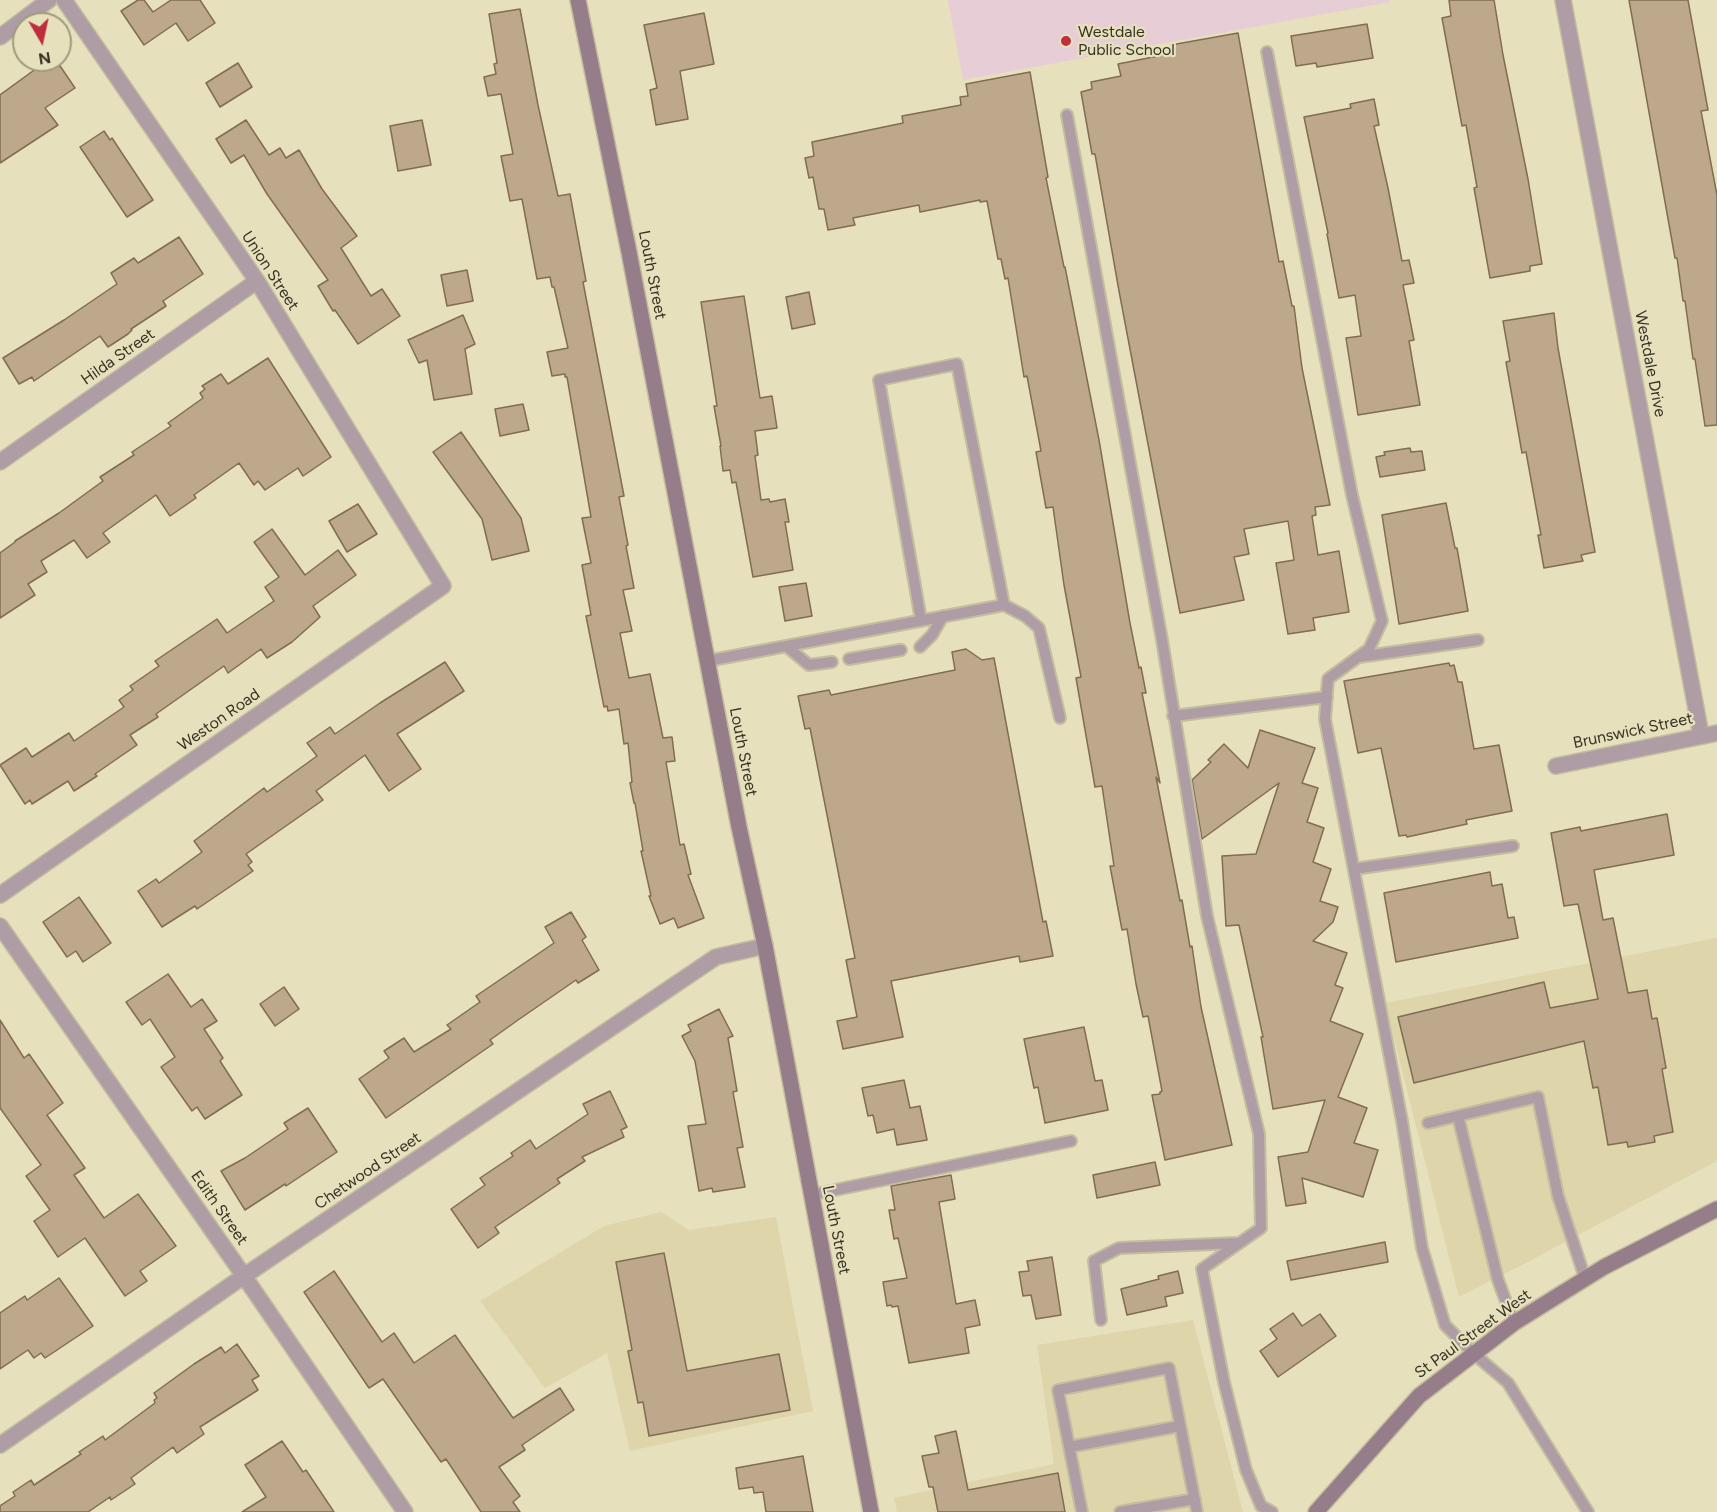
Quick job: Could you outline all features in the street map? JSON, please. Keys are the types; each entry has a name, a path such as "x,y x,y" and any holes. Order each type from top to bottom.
{"main road":[{"name":"Louth Street","path":"578,0 629,252 739,827 765,946 871,1512"},
{"name":"St Paul Street West","path":"1316,1512 1419,1396 1473,1353 1514,1323 1604,1267 1717,1209"}],"street":[{"path":"0,37 50,0"},
{"name":"Union Street","path":"64,0 257,281 432,569"},
{"name":"Westdale Drive","path":"1563,0 1701,735"},
{"name":"Hilda Street","path":"0,462 257,281"},
{"name":"Weston Road","path":"0,895 442,586 432,569"},
{"name":"Brunswick Street","path":"1556,766 1717,733"},
{"name":"Edith Street","path":"0,926 405,1512"},
{"name":"Chetwood Street","path":"0,1445 244,1276 716,957 765,946"}],"lane":[{"path":"1267,52 1352,495 1382,621 1369,648 1328,679 1325,719 1402,1120 1422,1248 1445,1325 1508,1383 1588,1512"},
{"path":"1067,115 1162,640 1207,916 1259,1134 1261,1228 1202,1269 1224,1382 1246,1470 1262,1506 1272,1512"},
{"path":"921,620 879,380 957,364 1004,605"},
{"path":"707,661 1004,605 1025,616 1039,628 1060,718"},
{"path":"920,647 932,636 943,616"},
{"path":"1357,657 1478,640"},
{"path":"786,646 809,665 832,662"},
{"path":"849,659 901,650"},
{"path":"1173,716 1326,697"},
{"path":"1354,869 1514,846"},
{"path":"1428,1123 1538,1097 1558,1196 1586,1278"},
{"path":"1458,1116 1498,1280 1514,1323"},
{"path":"811,1195 1071,1141"},
{"path":"1101,1320 1094,1261 1119,1248 1238,1243"},
{"path":"1082,1512 1058,1390 1169,1368 1197,1512"},
{"path":"1069,1447 1180,1426"},
{"path":"1120,1512 1194,1499"}],"shaded area":[{"name":"Westdale Public School","path":"948,0 1390,0 1390,2 963,80"},
{"path":"1717,938 1717,1161 1459,1297 1385,1003"},
{"path":"661,1212 689,1230 776,1217 813,1411 630,1451 607,1353 545,1388 480,1301 604,1226"},
{"path":"1193,1320 1243,1512 897,1512 894,1498 1054,1464 1037,1345"}],"building":[{"path":"138,0 144,0 153,12 171,0 200,0 215,23 188,41 176,23 144,45 121,11"},
{"path":"1449,0 1494,0 1542,264 1530,266 1530,271 1490,278 1474,188 1477,187 1466,125 1462,126 1442,18 1451,16"},
{"path":"1629,0 1688,0 1708,110 1701,111 1717,195 1717,425 1705,426 1685,301 1683,301 1677,258 1675,258"},
{"path":"520,9 558,196 570,194 586,281 583,282 624,496 619,497 634,588 623,590 632,631 620,633 629,678 650,674 663,738 672,737 675,761 666,762 680,845 684,844 691,874 688,875 704,918 678,928 674,918 660,924 649,896 651,896 630,783 632,782 628,743 624,744 619,709 608,711 607,706 604,707 586,616 591,615 582,565 591,563 582,518 591,517 567,377 565,374 552,376 547,352 568,348 550,277 537,279 522,199 510,201 501,156 513,154 501,94 488,96 484,77 496,74 494,64 497,63 489,14"},
{"path":"704,13 714,64 680,71 688,119 656,125 650,90 657,88 644,25"},
{"path":"1367,24 1373,58 1317,67 1316,63 1296,66 1291,36"},
{"path":"1238,33 1279,262 1283,261 1292,306 1294,306 1302,368 1330,505 1315,507 1316,515 1312,516 1318,555 1339,551 1349,612 1313,618 1315,630 1288,634 1276,563 1294,560 1288,521 1244,529 1249,554 1234,557 1244,600 1180,613 1095,154 1092,154 1081,92 1092,89 1091,82 1121,76 1118,64 1173,53 1171,45"},
{"path":"238,63 252,87 220,107 206,83"},
{"path":"32,72 64,72 75,88 45,108 58,125 0,163 0,95"},
{"path":"1030,72 1048,177 1046,178 1099,440 1130,623 1146,693 1142,693 1160,783 1156,777 1180,901 1182,900 1190,947 1192,946 1201,1007 1232,1145 1165,1160 1152,1095 1160,1094 1162,1091 1148,1016 1143,1017 1127,929 1122,930 1110,866 1114,866 1102,786 1095,787 1076,678 1081,677 1064,585 1053,507 1046,508 1036,452 1041,451 1027,376 1024,377 1008,278 1005,279 1001,259 998,259 987,201 980,202 980,200 920,212 919,205 853,218 855,225 828,230 824,209 819,209 813,177 809,178 805,158 814,156 812,142 903,123 902,116 961,105 960,97 968,96 966,84"},
{"path":"1374,99 1379,125 1374,126 1402,261 1409,260 1414,283 1403,285 1414,340 1409,341 1420,405 1358,415 1346,338 1361,336 1355,295 1339,298 1304,117 1351,108 1350,104"},
{"path":"246,120 269,155 280,148 286,158 299,150 322,189 357,236 341,248 371,296 382,289 400,316 358,344 335,310 333,311 318,286 328,280 267,194 244,155 231,163 216,139"},
{"path":"422,120 431,165 398,171 390,126"},
{"path":"104,131 110,140 112,138 153,200 127,217 80,147"},
{"path":"179,237 203,274 163,301 166,306 108,347 100,336 34,381 32,377 19,384 3,358 117,284 111,273 134,258 138,263"},
{"path":"467,270 473,301 447,306 441,275"},
{"path":"809,292 815,324 792,329 786,297"},
{"path":"744,296 760,398 772,396 777,428 755,431 758,455 755,456 761,500 769,499 770,502 785,499 789,522 785,522 793,570 753,577 736,482 732,483 730,470 723,471 714,406 717,406 701,302"},
{"path":"1554,313 1558,348 1595,552 1581,555 1583,561 1544,568 1538,535 1541,535 1526,452 1522,453 1506,362 1510,361 1503,321"},
{"path":"463,315 475,344 465,349 472,394 434,400 427,360 419,363 408,340"},
{"path":"268,358 331,457 303,476 298,468 265,490 258,481 254,485 239,463 194,495 196,498 170,516 156,495 103,533 110,542 87,558 74,540 41,561 47,572 28,584 35,595 0,618 0,553 103,481 100,477 134,455 132,452 171,426 168,423 203,398 200,393 205,389 202,386 221,374 228,384"},
{"path":"523,404 529,430 500,436 495,409"},
{"path":"461,432 521,518 529,551 492,560 482,519 433,452"},
{"path":"1410,448 1411,452 1422,451 1425,470 1380,477 1376,457 1385,455 1384,452"},
{"path":"1446,503 1468,611 1399,624 1382,515"},
{"path":"358,504 377,534 347,552 329,521"},
{"path":"272,529 305,575 338,550 356,575 313,606 320,617 292,642 267,658 261,649 228,673 224,666 156,714 158,717 130,735 137,745 95,774 97,776 74,791 68,781 32,804 30,800 25,804 0,765 26,748 32,757 69,733 74,741 124,707 119,700 133,690 130,686 159,666 155,661 217,619 227,633 274,601 265,587 279,577 254,542"},
{"path":"806,583 812,616 785,621 779,587"},
{"path":"966,649 982,660 994,658 1043,922 1046,921 1053,956 1020,962 1019,956 891,981 903,1037 843,1049 837,1021 857,1017 846,960 855,958 810,728 805,729 798,696 829,690 831,695 955,670 952,652"},
{"path":"445,662 464,691 397,734 421,769 389,791 365,755 316,791 323,800 246,854 252,862 248,865 253,871 197,909 195,906 162,927 138,891 156,879 159,883 202,852 194,841 264,788 267,792 317,756 307,743 330,727 335,734"},
{"path":"1449,663 1450,666 1454,665 1458,682 1462,682 1474,749 1499,745 1512,811 1466,820 1467,824 1407,837 1406,835 1399,836 1381,748 1358,753 1344,681"},
{"path":"1260,730 1315,748 1302,783 1318,788 1307,822 1324,828 1313,862 1331,869 1320,901 1338,907 1333,922 1313,941 1347,953 1335,985 1343,988 1330,1021 1363,1034 1338,1097 1367,1108 1354,1143 1378,1150 1363,1197 1302,1178 1306,1203 1286,1206 1278,1157 1308,1152 1325,1100 1273,1109 1261,1037 1263,1037 1239,925 1226,926 1222,856 1256,854 1279,783 1202,839 1192,780 1211,762 1208,760 1224,744 1248,768"},
{"path":"1667,814 1674,855 1594,870 1603,920 1613,918 1628,993 1647,990 1652,1019 1657,1018 1666,1068 1662,1069 1673,1132 1654,1136 1655,1142 1628,1147 1627,1142 1608,1145 1598,1087 1593,1088 1584,1041 1414,1083 1398,1017 1544,982 1550,1008 1598,999 1578,904 1564,906 1551,833 1580,827 1581,831"},
{"path":"1490,872 1492,886 1502,884 1508,918 1514,917 1518,938 1396,962 1384,893"},
{"path":"79,897 111,943 83,962 76,951 67,957 43,922"},
{"path":"571,912 586,937 582,940 599,970 578,983 576,980 518,1020 490,1040 493,1044 386,1118 359,1079 389,1058 384,1051 404,1038 414,1052 451,1029 447,1025 480,1002 476,996 554,943 545,927"},
{"path":"168,974 191,1007 202,999 217,1021 204,1029 223,1058 220,1061 242,1095 205,1119 197,1107 192,1111 161,1067 175,1057 150,1019 142,1025 126,1002"},
{"path":"284,987 299,1009 275,1026 260,1004"},
{"path":"719,1009 733,1036 728,1038 737,1091 733,1092 743,1147 737,1148 745,1187 713,1192 712,1188 699,1191 688,1126 706,1124 695,1061 682,1036 691,1031 688,1025"},
{"path":"0,1020 24,1058 29,1054 63,1103 47,1115 85,1168 74,1175 104,1218 138,1194 176,1246 140,1271 147,1281 125,1296 85,1238 58,1257 34,1221 50,1210 26,1176 41,1165 0,1108"},
{"path":"1084,1027 1095,1081 1102,1080 1108,1110 1045,1123 1038,1087 1034,1088 1024,1039"},
{"path":"904,1080 910,1108 920,1106 927,1140 897,1145 894,1129 877,1133 873,1115 868,1116 862,1088"},
{"path":"610,1091 627,1127 621,1130 624,1137 582,1157 585,1161 557,1179 560,1183 495,1227 499,1233 478,1248 451,1209 485,1185 480,1178 513,1156 511,1153 530,1140 536,1149 588,1114 583,1104"},
{"path":"308,1108 337,1152 245,1210 221,1171 288,1129 284,1123"},
{"path":"1155,1162 1160,1185 1097,1198 1093,1175"},
{"path":"951,1175 955,1199 939,1202 956,1304 975,1300 980,1325 965,1328 969,1353 909,1363 898,1306 887,1306 883,1282 907,1278 898,1238 894,1239 889,1210 895,1210 891,1186"},
{"path":"1385,1242 1388,1262 1291,1280 1287,1261"},
{"path":"664,1253 687,1371 779,1354 790,1410 649,1436 643,1402 638,1403 628,1351 632,1350 616,1262"},
{"path":"1052,1257 1061,1315 1036,1319 1031,1295 1023,1296 1019,1272 1029,1271 1027,1261"},
{"path":"334,1271 382,1342 394,1333 414,1363 455,1335 513,1418 560,1388 574,1410 522,1445 525,1450 499,1467 520,1496 513,1502 520,1512 481,1512 446,1459 441,1462 383,1379 369,1388 304,1292"},
{"path":"1178,1271 1183,1293 1165,1297 1167,1306 1127,1315 1121,1289 1159,1279 1158,1276"},
{"path":"59,1278 93,1326 45,1358 41,1353 34,1358 28,1350 0,1369 0,1313 25,1296 27,1300"},
{"path":"1293,1313 1302,1326 1320,1314 1336,1336 1278,1377 1260,1351 1277,1339 1270,1329"},
{"path":"237,1344 259,1376 252,1380 258,1390 200,1427 204,1434 177,1453 173,1447 131,1478 135,1484 88,1512 0,1512 0,1506 15,1496 13,1492 31,1480 34,1485 81,1454 79,1452 103,1436 105,1440 155,1403 154,1400 157,1398 154,1393 221,1347 225,1353"},
{"path":"956,1431 968,1490 1058,1473 1065,1512 938,1512 933,1487 929,1487 922,1456 939,1453 935,1436"},
{"path":"282,1441 303,1472 306,1470 334,1512 242,1512 266,1497 245,1465"},
{"path":"803,1456 813,1512 766,1512 763,1492 754,1493 753,1487 739,1489 736,1468"}],"place":[{"name":"Westdale Public School","path":"1066,41"}]}
